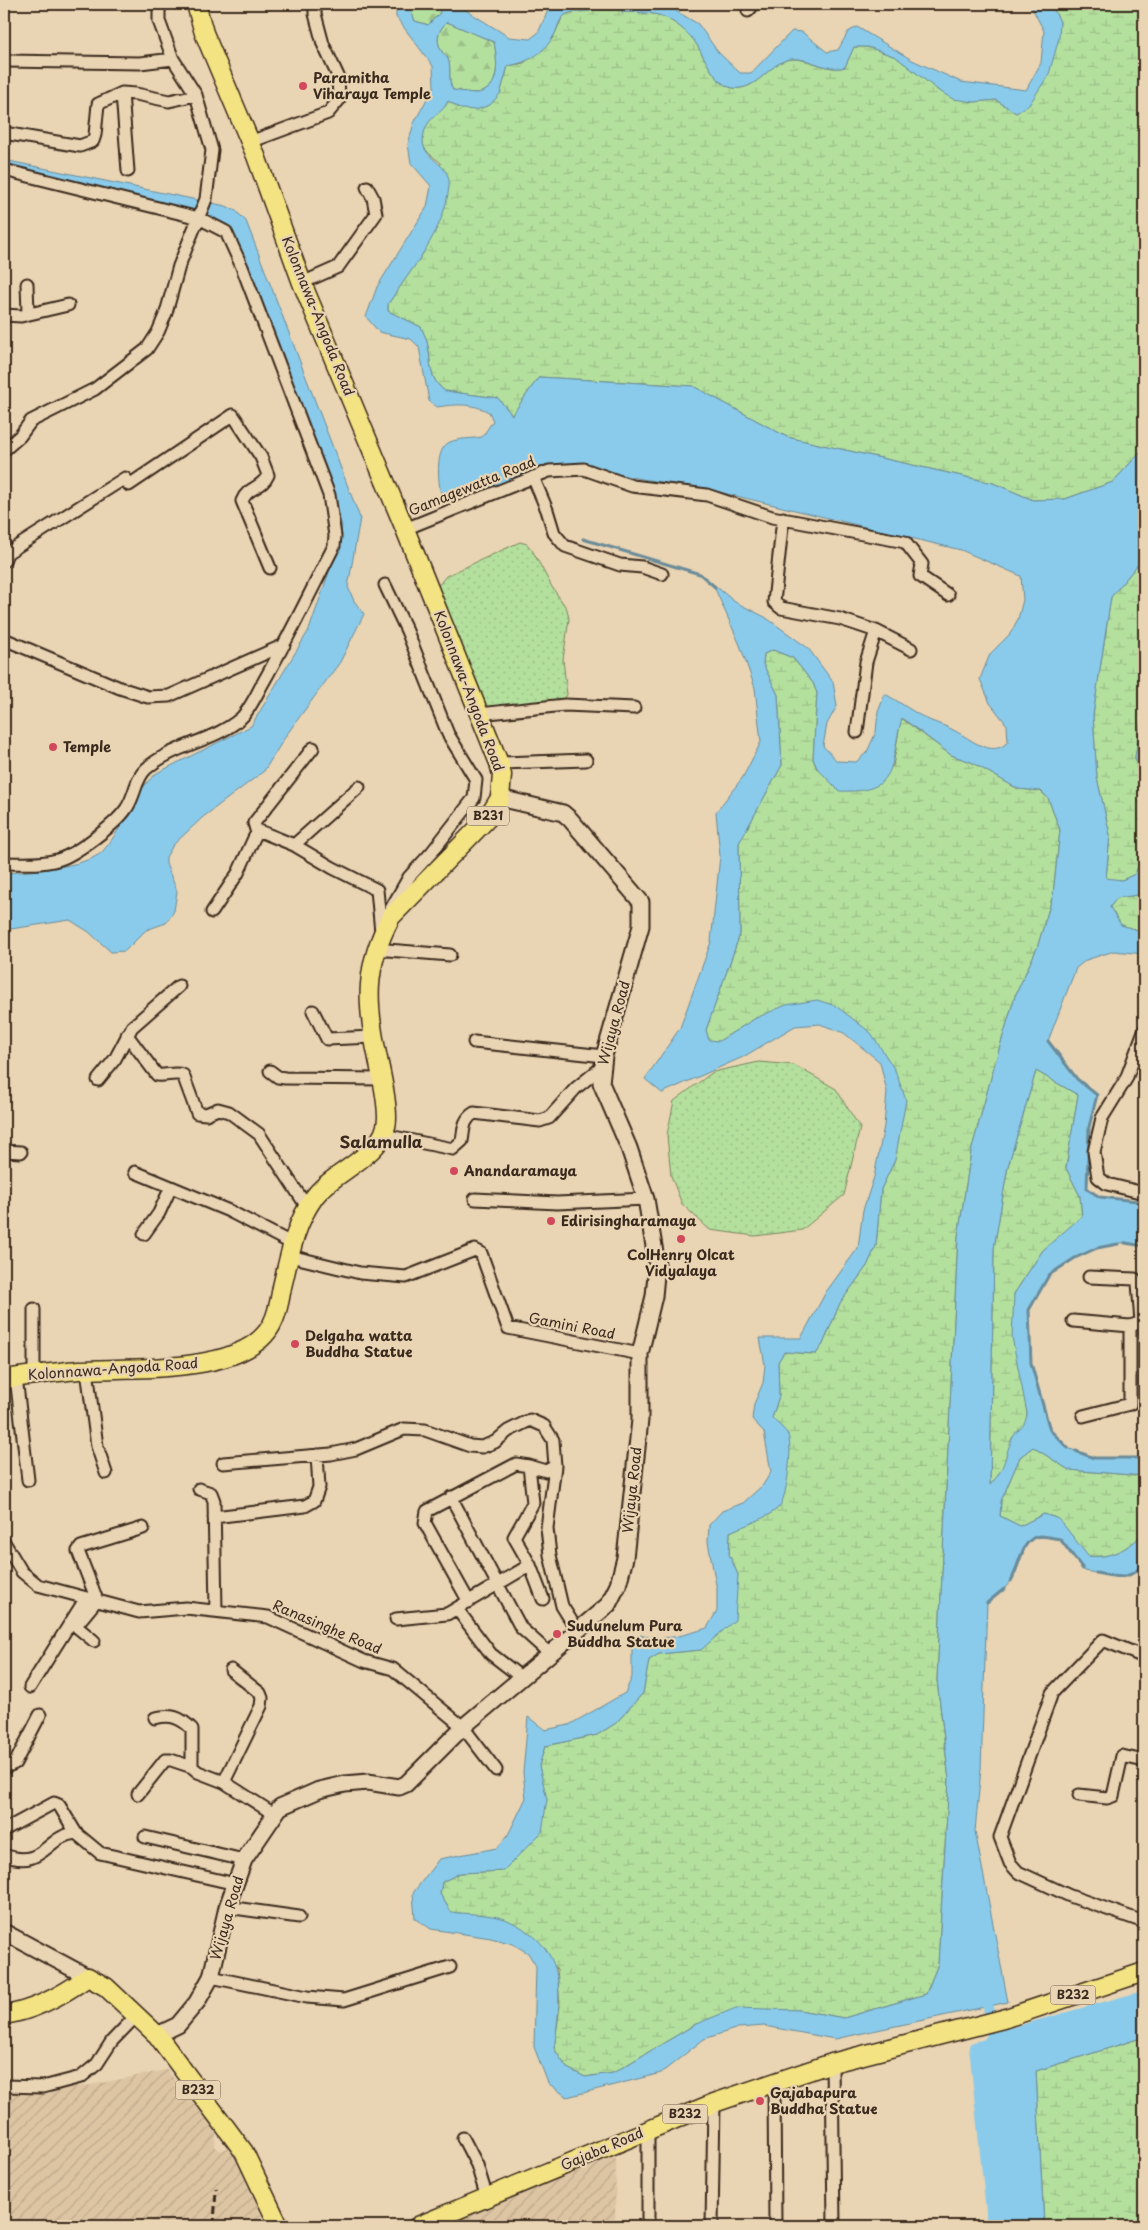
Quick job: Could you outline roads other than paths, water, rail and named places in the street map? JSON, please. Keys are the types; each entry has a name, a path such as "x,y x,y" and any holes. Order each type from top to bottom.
{"main road":[{"name":"Kolonnawa-Angoda Road","path":"10,1378 87,1370 194,1365 218,1360 253,1346 263,1337 273,1323 291,1250 307,1208 320,1190 362,1158 384,1135 387,1119 382,1079 373,1037 370,985 379,937 391,917 471,837 487,819 500,798 502,775 499,763 405,528 302,283 250,142 204,33 196,4"},
{"name":"Gajaba Road","path":"418,2226 714,2103 832,2063 1003,2019 1144,1972"},
{"path":"4,2015 18,2013 70,1990 88,1977"},
{"name":"B232","path":"88,1977 106,1987 157,2035 244,2152 279,2226"}],"street":[{"path":"4,450 20,436 31,421 95,389 147,349 158,332 166,313 179,266 206,199 212,150 196,95 173,59 159,21 159,10 162,4"},
{"path":"250,142 328,113 339,100 338,76 323,44 315,14 316,4"},
{"path":"4,61 140,63 173,59"},
{"path":"4,133 80,146 93,141 98,104 122,93 168,101 196,95"},
{"path":"122,93 128,171"},
{"path":"4,170 199,218 221,228 231,240 308,438 329,495 335,536 334,546 284,645 244,714 224,730 165,757 145,770 138,780 128,807 109,828 60,860 4,863"},
{"path":"302,283 338,267 376,214 373,198 367,187"},
{"path":"27,284 28,313"},
{"path":"4,315 20,316 68,305"},
{"path":"4,561 7,553 125,478 129,485 233,416 261,457 268,475 265,482 245,493 242,500 270,568"},
{"name":"Gamagewatta Road","path":"405,528 549,471 584,469 632,486 707,495 772,517 905,542 922,564 920,576 948,595"},
{"path":"533,477 554,533 565,546 620,565 642,567 662,574"},
{"path":"783,518 774,602 781,608 840,619 876,631 911,649"},
{"path":"379,937 409,877 432,852 474,798 476,780 448,734 407,631 385,585"},
{"path":"857,732 866,662 876,631"},
{"path":"4,639 120,688 148,697 158,698 169,696 284,645"},
{"path":"479,714 565,705 634,708"},
{"path":"212,912 238,873 257,833 254,823 313,748"},
{"path":"499,763 586,760"},
{"path":"294,844 359,787"},
{"name":"Wijaya Road","path":"157,2035 178,2025 197,2002 211,1977 227,1907 244,1860 280,1807 319,1790 345,1784 368,1782 399,1787 406,1784 463,1727 608,1605 618,1585 625,1558 640,1420 640,1354 654,1296 657,1264 646,1199 629,1148 601,1083 603,1061 641,926 640,902 563,813 500,798"},
{"path":"257,833 266,832 294,844 333,868 378,890 379,937"},
{"path":"379,937 450,954"},
{"path":"98,1080 115,1059 126,1036 145,1014 179,986"},
{"path":"313,1011 327,1039 373,1037"},
{"path":"1144,1031 1126,1079 1102,1118 1094,1152 1098,1177 1107,1184 1144,1194"},
{"path":"126,1036 157,1075 167,1076 175,1072 183,1075 197,1113 206,1114 218,1109 229,1112 259,1134 286,1172 307,1208"},
{"path":"474,1042 603,1061"},
{"path":"384,1135 453,1148 462,1141 465,1122 474,1113 540,1122 549,1118 603,1061"},
{"path":"270,1071 278,1077 285,1078 382,1079"},
{"path":"4,1151 21,1152"},
{"path":"134,1172 228,1211 291,1250"},
{"path":"144,1234 160,1214 171,1187"},
{"path":"475,1199 556,1203 646,1199"},
{"name":"Gamini Road","path":"291,1250 360,1272 406,1278 475,1250 481,1254 508,1328 640,1354"},
{"path":"1083,1416 1130,1404 1138,1323 1138,1283 1135,1279 1089,1277"},
{"path":"34,1309 34,1375"},
{"path":"1073,1321 1138,1323"},
{"path":"87,1370 97,1446 106,1474"},
{"path":"10,1378 28,1480"},
{"path":"223,1463 317,1455 356,1449 404,1429 425,1430 470,1446 482,1447 495,1442 508,1431 530,1420 544,1426 553,1440 555,1466 547,1528 550,1555 562,1606 577,1630"},
{"path":"214,1517 305,1506 314,1501 319,1487 317,1455"},
{"path":"469,1602 425,1523 427,1511 516,1464 546,1471 555,1466"},
{"path":"528,1466 533,1503 514,1537 530,1565 543,1599"},
{"path":"199,1489 211,1493 214,1517 216,1610"},
{"path":"451,1497 521,1628 550,1654"},
{"path":"94,1641 76,1627 92,1599 78,1551 81,1548 143,1528"},
{"name":"Ranasinghe Road","path":"4,1542 22,1572 38,1585 139,1612 186,1608 268,1616 364,1661 393,1669 463,1727 496,1770"},
{"path":"396,1620 447,1614 530,1565"},
{"path":"30,1687 92,1599"},
{"path":"457,1609 491,1654 522,1678"},
{"path":"1144,1656 1104,1640 1052,1693 1000,1837 1010,1863 1018,1872 1070,1896 1144,1922"},
{"path":"224,1782 261,1706 262,1698 260,1693 231,1670"},
{"path":"4,1768 15,1763 40,1715"},
{"path":"155,1718 170,1715 184,1720 192,1729 192,1767"},
{"path":"1079,1795 1107,1798 1113,1796 1122,1756 1144,1761"},
{"path":"138,1794 165,1760 171,1760 192,1767 198,1772 224,1782 274,1814"},
{"path":"4,1830 54,1803 59,1805 76,1833 100,1853 236,1884"},
{"path":"4,1855 14,1859 29,1859 43,1852 60,1837 76,1833"},
{"path":"145,1837 244,1860"},
{"path":"227,1907 300,1917"},
{"path":"4,1932 88,1977"},
{"path":"211,1977 307,1996 344,2000 450,1966"},
{"path":"4,2086 43,2087 81,2077 97,2064 112,2042 137,2015"},
{"path":"832,2063 834,2226"},
{"path":"774,2083 775,2226"},
{"path":"712,2226 714,2103"},
{"path":"648,2129 648,2226"},
{"path":"463,2138 476,2165 487,2198"}],"water":[{"path":"396,4 408,4 415,21 428,25 439,14 442,4 463,4 464,9 509,37 530,39 538,33 551,4 596,4 590,11 572,12 564,16 549,43 539,53 522,63 508,66 500,94 490,105 476,110 461,109 448,101 442,110 431,120 425,130 423,138 424,148 444,169 449,179 446,203 434,234 417,263 388,304 388,311 421,327 427,342 431,369 435,381 445,391 498,398 512,415 539,377 693,386 787,437 993,483 1033,500 1065,499 1113,482 1144,448 1144,557 1111,597 1093,715 1097,778 1110,835 1106,878 1122,880 1135,874 1144,852 1144,894 1117,898 1110,907 1121,925 1144,932 1144,954 1114,951 1086,960 1076,968 1048,1041 1077,1079 1097,1095 1089,1127 1087,1189 1100,1197 1137,1201 1144,1204 1144,1246 1126,1242 1097,1248 1075,1258 1049,1275 1029,1310 1031,1363 1050,1430 1065,1447 1094,1458 1144,1458 1144,1476 1069,1470 1033,1447 1020,1457 1001,1501 1000,1516 1020,1526 1044,1514 1059,1519 1088,1556 1096,1557 1118,1552 1132,1544 1144,1533 1144,1563 1131,1574 1117,1577 1085,1571 1060,1539 1032,1539 1025,1547 1016,1572 1010,1581 987,1603 981,1769 975,1831 1008,2002 835,2039 764,2026 738,2028 704,2039 661,2073 567,2097 548,2083 534,2047 536,1966 528,1953 513,1944 491,1938 431,1929 415,1918 413,1893 439,1859 497,1848 508,1835 526,1798 523,1773 528,1717 545,1730 569,1725 625,1693 632,1677 632,1644 640,1635 666,1638 707,1628 717,1611 717,1590 708,1542 709,1525 722,1511 743,1503 763,1485 771,1472 764,1432 752,1419 754,1404 763,1383 765,1365 760,1338 801,1338 826,1292 858,1248 863,1210 874,1177 884,1126 887,1092 880,1062 844,1033 820,1024 795,1026 743,1057 662,1093 645,1079 680,1028 711,942 720,856 716,812 743,777 761,742 755,688 740,645 713,584 735,602 765,617 808,648 833,682 837,706 827,724 823,746 837,761 856,762 867,752 876,732 878,712 885,694 923,717 952,729 981,746 995,748 1001,747 1008,742 1007,725 990,703 980,679 990,654 1010,634 1018,619 1023,600 1021,576 961,550 699,487 658,482 608,472 586,464 548,468 473,493 442,500 438,468 441,452 450,442 482,437 493,421 489,412 483,409 457,405 437,407 429,401 419,347 411,339 379,332 366,317 377,287 427,207 431,186 411,163 408,144 414,123 434,86 433,66 396,17","holes":["447,22 494,42 497,65 496,73 491,86 485,91 477,93 453,90 450,82 448,59 438,42 440,31","773,650 793,658 813,683 817,693 813,759 817,768 839,791 859,791 873,787 883,781 893,762 902,718 951,755 971,762 1018,789 1041,791 1048,798 1060,830 1053,895 1037,948 1015,996 995,1063 971,1152 958,1237 937,1680 949,1780 938,1964 926,1994 844,2018 799,2010 736,2008 696,2024 613,2073 585,2077 567,2068 554,2049 559,2008 559,1989 556,1972 550,1957 540,1943 526,1930 505,1919 486,1915 451,1912 440,1894 442,1882 460,1873 503,1871 542,1832 547,1799 539,1766 545,1746 597,1735 616,1723 643,1693 649,1660 659,1654 701,1650 735,1620 738,1575 729,1554 730,1532 762,1518 779,1507 787,1484 790,1450 788,1435 772,1418 779,1396 778,1362 784,1352 816,1354 823,1344 840,1303 867,1266 876,1246 881,1189 895,1160 906,1100 895,1070 871,1033 836,1006 817,1000 786,1005 756,1018 719,1041 709,1040 706,1030 740,934 739,843 782,765 778,695 763,664 764,654","1036,1071 1078,1095 1066,1168 1080,1196 1082,1216 1043,1250 1014,1294 1012,1337 1027,1413 1023,1426 1012,1439 1002,1468 990,1485 994,1248 1008,1166"]},
{"path":"618,4 654,4 671,8 698,24 718,52 740,73 751,73 792,31 802,32 827,52 838,50 848,32 857,27 912,60 961,82 1026,90 1041,63 1044,31 1030,4 1051,4 1060,22 1059,38 1049,74 1029,105 1016,113 996,100 974,102 953,99 939,91 896,57 868,47 854,47 845,67 831,68 801,59 786,60 774,66 753,83 741,88 732,88 718,79 695,42 679,26 667,18 655,14 622,12"},
{"path":"4,160 226,206 236,211 246,221 360,518 348,587 354,601 364,614 340,662 287,734 264,771 203,817 173,845 166,857 166,864 177,891 174,911 166,923 146,930 125,951 111,952 89,932 70,920 4,930 4,873 55,868 94,857 108,845 139,793 157,773 251,726 309,630 338,546 342,526 323,469 235,239 226,224 180,208 4,169"},
{"path":"1144,705 1144,802 1135,757"},
{"path":"1144,2000 1144,2037 1036,2071 1044,2226 991,2226 974,2047"}],"waterway":[{"path":"583,539 700,574 715,587"},
{"path":"1048,1041 1077,1079 1097,1095 1089,1127 1087,1189 1100,1197 1137,1201 1144,1204"},
{"path":"1125,1243 1144,1246"},
{"path":"1068,1448 1050,1430 1031,1363 1029,1310 1049,1275 1075,1258 1097,1248 1118,1244"},
{"path":"1076,1451 1094,1458 1144,1458"},
{"path":"1011,1581 1025,1547 1034,1538 1040,1536 1060,1539 1083,1569"},
{"path":"1096,1573 1116,1577 1128,1576 1144,1563"},
{"path":"987,1603 1004,1589"},
{"path":"982,1997 988,2007 993,2042 974,2047 991,2226"},
{"path":"993,2042 1144,2000"}],"railway":[{"path":"214,2226 216,2188"}],"place":[{"name":"Paramitha Viharaya Temple","path":"303,86"},
{"name":"Temple","path":"53,747"},
{"name":"Anandaramaya","path":"454,1171"},
{"name":"Edirisingharamaya","path":"551,1221"},
{"name":"ColHenry Olcat Vidyalaya","path":"681,1239"},
{"name":"Delgaha watta Buddha Statue","path":"295,1344"},
{"name":"Sudunelum Pura Buddha Statue","path":"557,1634"},
{"name":"Gajabapura Buddha Statue","path":"760,2101"}],"district":[{"name":"Salamulla","path":"381,1142"}]}
